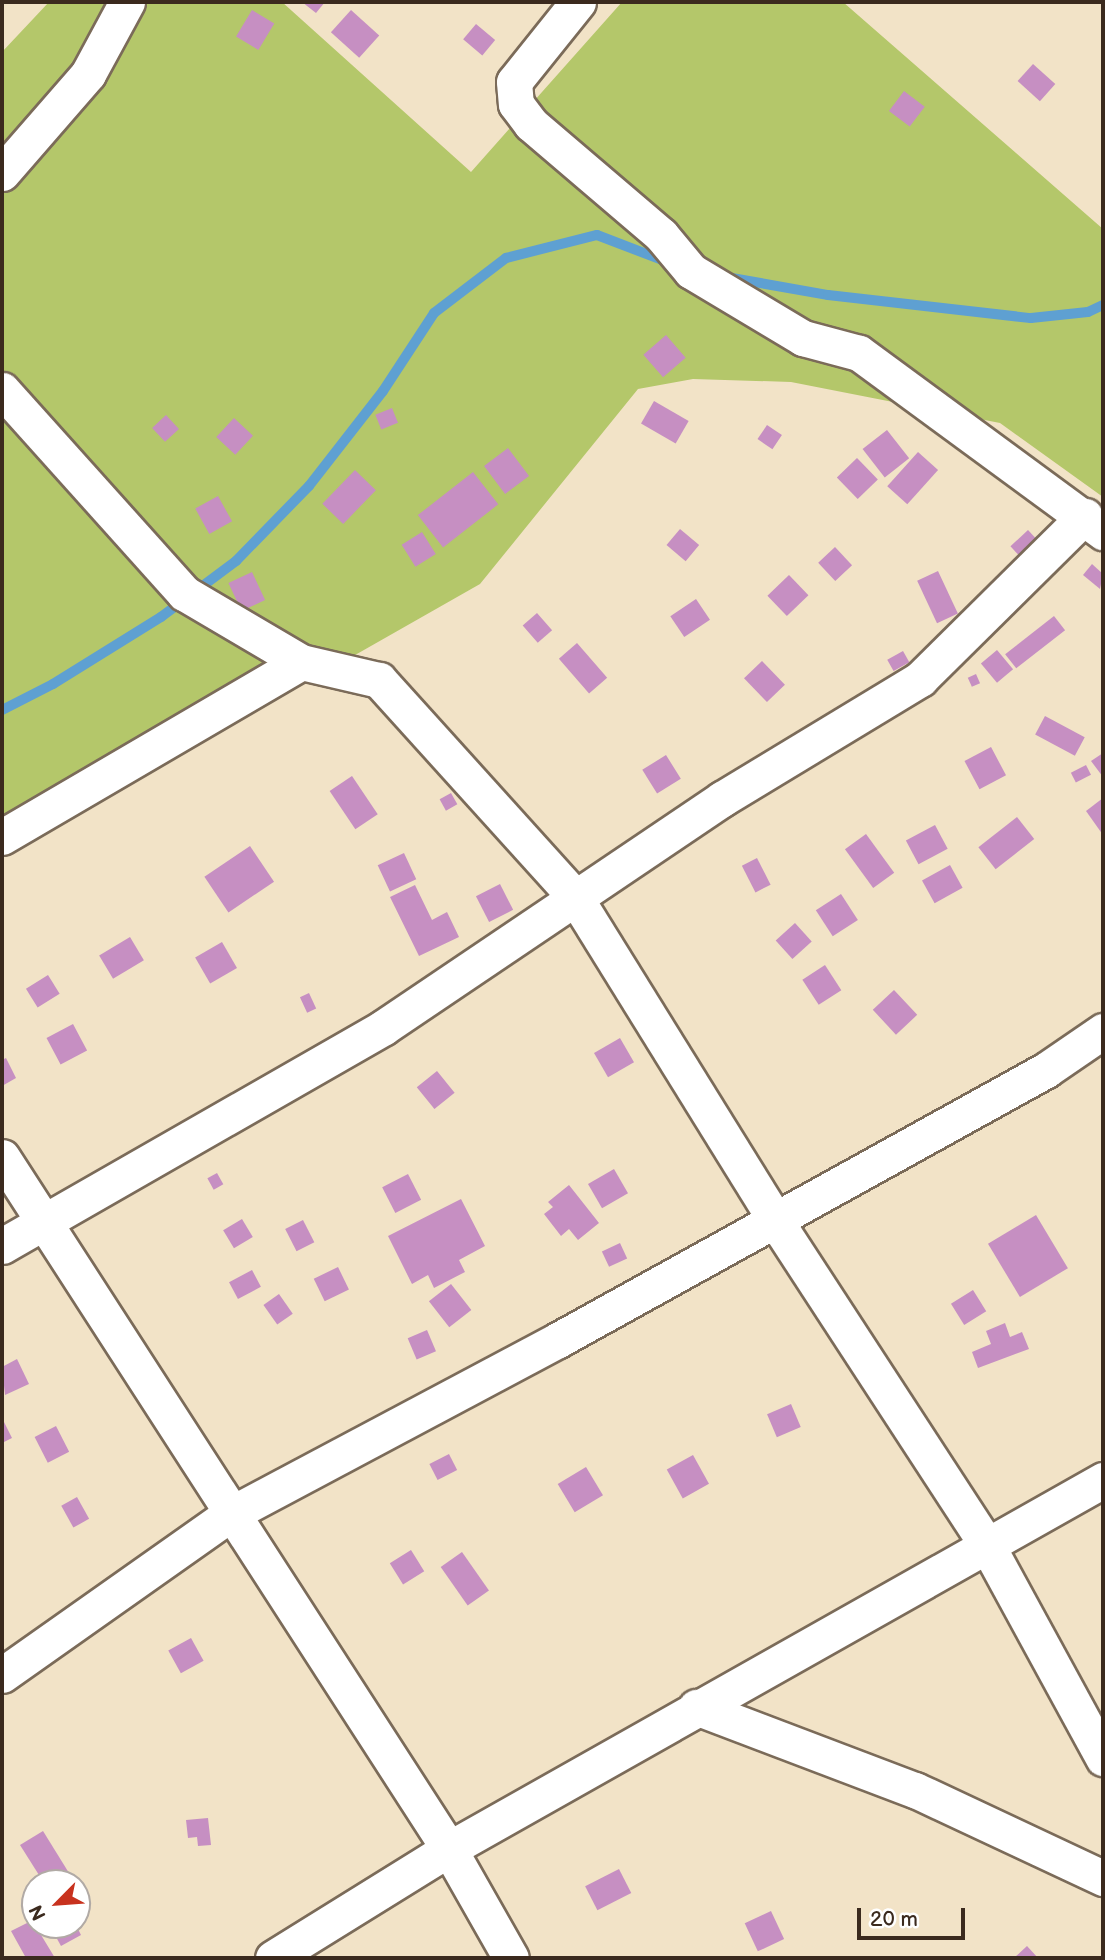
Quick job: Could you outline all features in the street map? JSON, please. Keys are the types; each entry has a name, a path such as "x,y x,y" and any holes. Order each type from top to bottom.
{"street":[{"path":"2,173 88,74 127,2"},
{"path":"2,1246 384,1027 722,799 920,678 1094,524 859,353 803,338 691,271 661,235 531,124 516,104 514,82 578,2"},
{"path":"2,390 184,593 302,662 379,680 575,897 775,1220 987,1545 1103,1758"},
{"path":"2,837 302,662"},
{"path":"2,1675 229,1515 775,1220 1046,1070 1103,1031"},
{"path":"2,1157 41,1223 229,1515 449,1849 511,1958"},
{"path":"273,1958 449,1849 696,1707 1103,1480"},
{"path":"696,1707 915,1790 1103,1878"}],"green space":[{"path":"49,2 282,2 471,172 622,2 843,2 1103,229 1103,497 1000,423 791,382 693,379 638,389 480,584 2,856 2,52"}],"building":[{"path":"302,2 325,2 316,13"},
{"path":"252,10 274,23 258,50 236,37"},
{"path":"351,10 379,35 359,58 331,32"},
{"path":"476,24 495,40 482,55 463,39"},
{"path":"1033,64 1055,84 1040,101 1018,81"},
{"path":"904,91 925,107 910,127 889,111"},
{"path":"666,335 686,358 663,377 643,355"},
{"path":"654,401 689,421 676,444 641,424"},
{"path":"392,408 398,423 381,430 375,415"},
{"path":"166,415 179,429 165,442 152,428"},
{"path":"234,418 253,436 235,455 216,437"},
{"path":"767,425 782,435 772,449 757,439"},
{"path":"887,430 909,458 885,477 863,449"},
{"path":"508,448 529,476 505,494 484,466"},
{"path":"918,452 938,470 907,504 887,486"},
{"path":"857,458 878,480 858,499 837,477"},
{"path":"355,470 376,490 343,524 322,504"},
{"path":"473,472 498,504 443,547 418,515"},
{"path":"218,496 232,521 209,534 195,509"},
{"path":"680,529 699,545 686,561 667,545"},
{"path":"1028,530 1039,542 1021,558 1010,546"},
{"path":"422,532 436,554 415,567 402,545"},
{"path":"835,547 852,565 835,581 818,563"},
{"path":"1092,564 1103,574 1100,589 1083,575"},
{"path":"938,571 958,614 937,623 917,581"},
{"path":"252,572 265,600 242,611 228,583"},
{"path":"789,575 808,595 787,616 767,596"},
{"path":"696,599 710,620 684,637 670,616"},
{"path":"537,613 552,630 538,643 523,625"},
{"path":"1054,616 1065,630 1016,668 1005,654"},
{"path":"577,643 607,678 589,693 559,659"},
{"path":"997,650 1013,669 997,683 981,663"},
{"path":"903,651 909,662 894,671 887,660"},
{"path":"762,661 785,685 767,702 744,678"},
{"path":"976,674 980,683 972,687 968,678"},
{"path":"1045,716 1085,737 1075,756 1035,735"},
{"path":"991,747 1006,775 980,789 965,761"},
{"path":"1103,753 1103,777 1091,761"},
{"path":"666,755 681,779 657,794 642,770"},
{"path":"1086,765 1091,775 1076,783 1071,773"},
{"path":"352,776 378,814 355,829 330,791"},
{"path":"451,793 457,804 446,811 440,799"},
{"path":"1103,798 1103,835 1086,811"},
{"path":"1017,817 1034,839 996,869 978,847"},
{"path":"935,825 948,849 919,864 906,840"},
{"path":"866,834 894,873 873,888 845,849"},
{"path":"250,846 274,882 228,912 204,877"},
{"path":"404,853 416,879 390,892 378,865"},
{"path":"757,858 771,885 755,892 742,866"},
{"path":"950,865 963,888 935,903 922,881"},
{"path":"500,884 513,910 489,922 476,896"},
{"path":"415,885 432,920 447,912 459,937 419,956 390,897"},
{"path":"841,894 858,920 833,936 816,910"},
{"path":"795,923 812,942 792,959 776,940"},
{"path":"130,937 144,960 113,979 99,956"},
{"path":"222,942 237,968 210,983 195,958"},
{"path":"825,965 841,990 819,1005 802,980"},
{"path":"48,975 60,994 38,1007 26,989"},
{"path":"894,990 917,1015 896,1035 873,1010"},
{"path":"309,993 316,1008 307,1013 300,997"},
{"path":"73,1024 87,1050 61,1065 47,1038"},
{"path":"620,1038 634,1062 608,1077 594,1053"},
{"path":"6,1058 16,1078 2,1086 2,1060"},
{"path":"437,1071 455,1093 434,1109 417,1087"},
{"path":"614,1169 628,1193 602,1208 588,1184"},
{"path":"217,1173 223,1184 214,1190 207,1178"},
{"path":"408,1174 421,1200 395,1213 382,1187"},
{"path":"569,1185 599,1223 578,1240 569,1229 561,1236 544,1214 553,1207 548,1202"},
{"path":"461,1199 485,1246 459,1260 465,1272 434,1288 428,1275 412,1284 388,1236"},
{"path":"1036,1215 1068,1268 1020,1297 988,1244"},
{"path":"242,1219 253,1237 234,1248 223,1230"},
{"path":"303,1220 314,1242 297,1251 285,1229"},
{"path":"620,1243 627,1258 609,1267 602,1251"},
{"path":"338,1267 349,1289 325,1301 314,1279"},
{"path":"252,1270 261,1287 238,1299 229,1282"},
{"path":"451,1284 471,1310 449,1327 429,1301"},
{"path":"973,1290 986,1311 964,1325 951,1304"},
{"path":"279,1294 293,1314 277,1325 263,1305"},
{"path":"1005,1323 1010,1337 1022,1332 1029,1349 978,1368 972,1352 991,1344 986,1331"},
{"path":"427,1330 436,1351 417,1359 408,1338"},
{"path":"17,1359 29,1384 5,1395 2,1367"},
{"path":"791,1404 801,1427 777,1437 767,1414"},
{"path":"2,1418 12,1438 2,1443"},
{"path":"56,1426 69,1452 48,1463 35,1437"},
{"path":"449,1454 457,1470 438,1480 429,1464"},
{"path":"693,1455 709,1484 683,1498 667,1470"},
{"path":"586,1467 603,1495 575,1512 558,1484"},
{"path":"77,1497 89,1519 73,1528 61,1506"},
{"path":"411,1550 424,1571 403,1584 390,1563"},
{"path":"462,1552 489,1591 468,1605 441,1567"},
{"path":"191,1638 204,1661 181,1673 168,1651"},
{"path":"208,1818 211,1845 198,1846 197,1837 188,1838 186,1820"},
{"path":"43,1831 67,1869 35,1869 20,1845"},
{"path":"619,1869 631,1893 597,1910 585,1886"},
{"path":"771,1911 784,1939 758,1951 745,1923"},
{"path":"21,1926 21,1939 43,1939 55,1958 26,1958 11,1931"},
{"path":"57,1939 74,1939 61,1946"},
{"path":"1027,1946 1038,1958 1014,1958"}],"waterway":[{"path":"2,710 53,684 161,617 236,561 309,486 383,391 434,313 506,258 597,235 670,263"},
{"path":"726,277 828,295 1031,318 1088,312 1103,305"}]}
